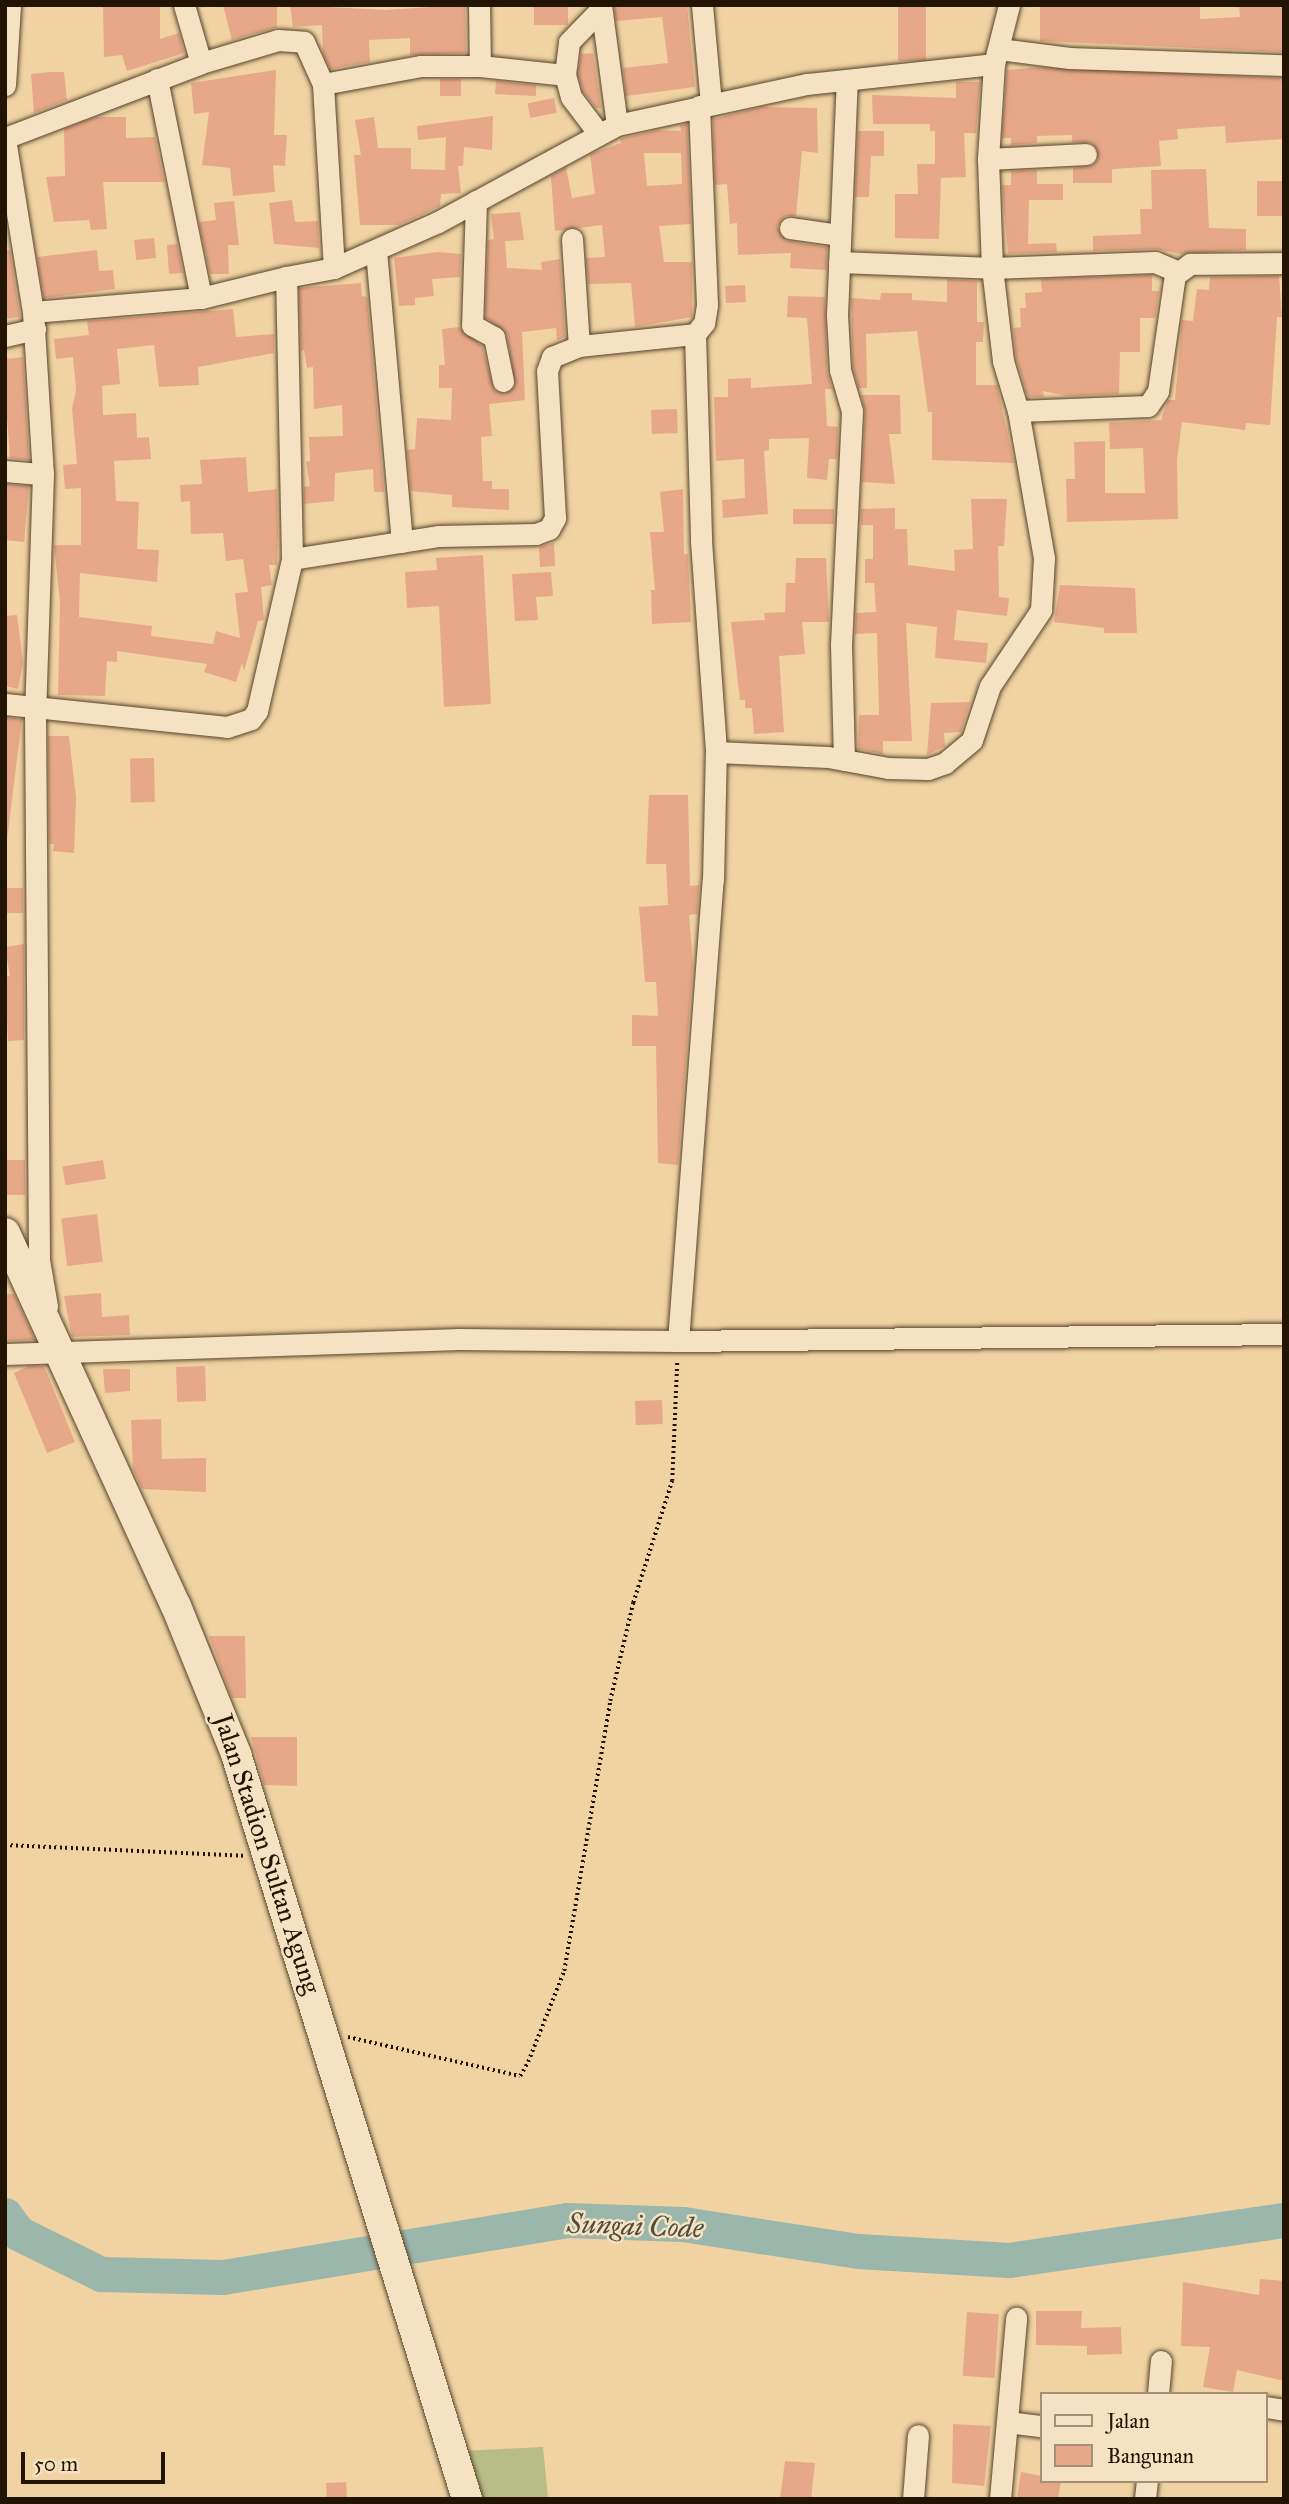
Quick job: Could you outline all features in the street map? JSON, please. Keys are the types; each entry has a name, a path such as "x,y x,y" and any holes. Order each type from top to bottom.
{"main road":[{"name":"Jalan Stadion Sultan Agung","path":"5,1233 211,1686 270,1857 327,2036 375,2202 467,2499"}],"street":[{"path":"5,85 10,5"},
{"path":"184,5 201,63"},
{"path":"479,5 480,66"},
{"path":"678,1341 713,880 716,752 701,541 695,334 704,323 708,305 702,5"},
{"path":"716,752 844,760 928,769 961,752 972,740 990,686 1041,610 1044,558 1018,411 1003,361 992,268 988,159 996,57 1009,5"},
{"path":"601,7 569,42 565,75 571,97 608,130"},
{"path":"601,7 608,130"},
{"path":"55,1344 39,1260 36,710 43,474 34,320 5,138 201,63 292,38 304,42 312,53 323,84 334,268"},
{"path":"5,336 34,320 201,298 334,268 376,251 476,201 608,130 705,104 996,57 1284,65"},
{"path":"323,84 421,66 480,66 565,75"},
{"path":"157,79 201,298"},
{"path":"844,760 841,645 852,411 840,370 839,235 847,80"},
{"path":"988,159 1086,153"},
{"path":"476,201 472,326 494,337 503,381"},
{"path":"790,228 839,235"},
{"path":"572,239 579,346"},
{"path":"376,251 402,542"},
{"path":"839,262 992,268 1155,261 1178,272"},
{"path":"1018,411 1138,408 1155,400 1172,282 1178,272 1190,264 1284,263"},
{"path":"5,704 36,710 227,727 251,719 257,711 292,559 286,277"},
{"path":"292,559 439,536 536,534 549,529 555,518 547,371 551,357 579,346 695,334"},
{"path":"5,471 43,474"},
{"path":"5,1353 55,1344 1284,1334"},
{"path":"1000,2499 1016,2318"},
{"path":"1159,2392 1161,2361"},
{"path":"1007,2422 1040,2426"},
{"path":"913,2499 918,2435"}],"path":[{"path":"327,2036 344,2036 520,2076 528,2062 564,1971 610,1701 633,1603 671,1481 678,1341"},
{"path":"5,1845 270,1857"}],"green space":[{"path":"543,2447 548,2499 476,2499 461,2451"}],"building":[{"path":"103,5 160,5 160,39 179,33 184,53 127,71 122,55 104,57"},
{"path":"223,5 277,5 277,27 232,40"},
{"path":"290,5 385,10 465,5 466,53 410,55 410,38 369,40 370,62 330,69 323,53 322,25 293,27"},
{"path":"534,5 568,5 568,25 534,25"},
{"path":"614,5 687,5 695,87 626,96 623,68 668,63 662,17 616,21"},
{"path":"898,5 926,5 926,61 898,61"},
{"path":"1040,5 1200,5 1200,19 1240,17 1239,5 1284,5 1284,52 1040,41"},
{"path":"593,53 601,108 596,108 583,91 578,74 581,54"},
{"path":"1040,67 1284,78 1284,139 1226,143 1225,126 1177,129 1178,139 1159,141 1161,166 1112,169 1112,183 1073,183 1073,168 1093,165 1098,159 1093,143 1072,142 1072,135 1037,136 1037,143 1011,145 1011,138 1002,138 1007,70"},
{"path":"276,70 274,135 287,135 285,166 273,165 275,192 233,196 230,168 202,165 209,112 194,114 191,83"},
{"path":"64,72 67,100 34,113 31,74"},
{"path":"440,79 461,79 461,96 440,96"},
{"path":"496,81 536,85 536,96 495,94"},
{"path":"956,82 980,82 976,133 964,133 966,177 941,178 939,239 895,238 895,194 918,194 917,164 935,164 935,131 930,131 930,124 873,124 872,95 956,98"},
{"path":"554,98 557,113 530,118 527,103"},
{"path":"761,107 817,108 818,153 802,151 796,216 785,216 777,227 787,241 827,247 826,270 790,268 791,253 738,255 737,223 730,224 727,184 715,185 713,119"},
{"path":"493,116 492,150 464,147 463,166 458,166 461,193 441,194 440,206 399,225 360,225 354,155 361,155 355,120 374,117 378,148 411,148 411,169 445,170 446,137 418,140 417,126"},
{"path":"96,117 126,117 126,138 155,137 164,182 103,182 107,229 91,230 89,220 54,222 46,177 65,176 64,129"},
{"path":"687,123 691,224 659,226 664,262 692,262 692,317 635,327 631,283 588,284 586,258 605,257 602,225 555,231 551,176 566,167 572,198 595,194 590,154 621,143 620,139 656,130 681,131 680,125","holes":["644,153 681,153 682,184 647,186"]},
{"path":"858,131 884,131 884,156 871,156 869,197 855,197"},
{"path":"1206,169 1209,228 1246,229 1246,250 1181,254 1155,249 1093,251 1093,236 1141,234 1140,209 1152,209 1151,170"},
{"path":"1037,170 1037,184 1063,184 1063,200 1029,200 1028,244 1056,243 1057,252 1008,254 1002,185 1011,185 1011,171"},
{"path":"1257,181 1284,181 1284,216 1257,216"},
{"path":"292,200 295,222 318,221 319,248 274,244 269,203"},
{"path":"234,201 239,245 228,245 229,274 210,274 199,222 216,220 214,203"},
{"path":"520,212 524,240 505,241 507,268 542,270 541,262 560,259 565,337 557,340 556,328 522,332 525,400 489,404 492,436 481,437 483,481 492,481 492,489 509,489 509,510 452,507 452,495 411,491 407,450 415,449 417,418 451,420 452,388 439,388 439,365 445,365 442,329 459,327 482,346 494,390 505,394 515,386 507,334 485,317 488,240 494,239 491,214"},
{"path":"154,238 156,258 136,260 134,240"},
{"path":"177,244 183,273 169,274 167,245"},
{"path":"10,250 20,317 5,319 5,251"},
{"path":"97,250 99,271 113,270 115,289 44,298 37,257"},
{"path":"438,252 461,254 460,277 432,279 434,296 415,298 415,305 399,306 394,258"},
{"path":"1152,275 1152,291 1159,291 1155,318 1140,318 1140,352 1120,352 1119,394 1067,396 1043,391 1044,397 1028,397 1016,358 1013,328 1021,327 1020,308 1026,308 1025,293 1042,292 1041,279"},
{"path":"1279,276 1282,317 1277,317 1270,425 1246,423 1245,430 1182,422 1177,460 1178,519 1067,522 1066,479 1075,479 1074,442 1105,441 1105,493 1145,493 1143,448 1110,449 1109,423 1161,420 1168,400 1175,400 1182,320 1193,321 1197,289 1209,290 1210,277"},
{"path":"947,279 977,281 977,322 984,322 983,342 976,342 976,385 997,385 1014,463 932,460 932,412 928,412 917,331 866,334 867,388 859,388 853,368 851,298 880,300 881,293 912,293 912,300 947,302"},
{"path":"361,283 362,296 367,297 384,492 374,492 373,469 335,473 334,501 304,504 304,487 310,486 306,462 310,461 309,437 343,436 342,405 314,409 313,367 307,368 304,350 301,351 299,288"},
{"path":"745,285 746,302 726,303 725,286"},
{"path":"788,296 825,297 827,371 832,389 825,389 827,426 838,427 837,459 829,459 827,480 807,478 809,438 769,439 769,450 764,451 768,514 723,518 722,500 745,498 744,459 716,461 714,397 728,397 728,379 751,378 751,388 812,384 807,318 787,317"},
{"path":"233,309 236,337 274,334 274,353 198,367 199,385 159,387 154,345 117,349 120,384 102,386 103,415 136,413 137,438 149,437 151,459 114,461 116,501 139,502 137,549 159,550 157,582 80,573 79,617 152,626 151,636 213,644 216,631 240,638 235,593 248,592 243,559 226,561 223,533 191,534 190,501 181,502 180,485 202,484 200,460 246,457 248,492 277,489 278,533 277,565 269,565 272,585 261,587 264,620 258,621 244,671 242,663 236,682 204,672 207,664 117,651 117,662 107,661 105,696 58,695 60,603 54,545 81,545 81,488 65,489 63,465 77,464 72,409 76,390 73,357 56,359 54,339 89,335 87,321"},
{"path":"23,357 29,460 10,458 5,390 5,359"},
{"path":"861,395 900,395 901,434 889,434 895,484 862,482 865,412"},
{"path":"677,409 678,433 652,434 651,410"},
{"path":"5,484 29,486 24,542 5,540"},
{"path":"683,489 684,554 688,554 691,622 652,624 651,590 655,590 650,532 664,532 660,492"},
{"path":"971,499 1007,499 1004,546 998,546 999,597 1009,598 1007,616 957,610 954,640 988,643 986,663 935,658 937,627 906,623 912,741 883,741 883,754 858,749 859,715 879,715 877,633 855,634 856,613 876,612 874,583 865,583 865,559 873,559 873,525 861,525 861,509 895,508 895,529 907,529 908,565 955,571 954,550 973,549"},
{"path":"793,509 834,509 834,524 793,524"},
{"path":"554,543 555,566 540,567 539,547"},
{"path":"483,555 491,704 444,707 439,606 407,608 405,572 437,570 436,558"},
{"path":"796,558 826,558 829,622 802,622 805,654 779,656 784,732 754,734 752,708 745,708 745,700 740,700 731,622 765,620 764,613 785,612 786,583 795,583"},
{"path":"551,572 553,596 536,597 538,620 515,621 512,574"},
{"path":"1060,585 1135,588 1137,633 1104,633 1104,628 1054,622"},
{"path":"17,615 23,662 18,689 5,686 5,616"},
{"path":"970,702 961,732 944,733 945,746 927,755 931,703"},
{"path":"5,717 22,719 5,845"},
{"path":"48,736 69,736 76,798 74,853 53,851 54,844 49,844"},
{"path":"130,758 154,758 155,802 131,802"},
{"path":"649,795 688,795 690,886 699,885 697,914 689,915 693,964 678,1165 658,1163 656,1046 632,1046 632,1015 658,1016 656,982 645,982 639,907 668,905 666,864 646,864"},
{"path":"5,888 23,888 23,913 5,913"},
{"path":"24,944 24,1040 8,1041 5,977 10,976 5,947"},
{"path":"5,1160 25,1160 25,1195 5,1195"},
{"path":"103,1160 106,1179 65,1185 63,1166"},
{"path":"97,1214 103,1262 67,1266 61,1218"},
{"path":"101,1293 102,1317 129,1315 130,1335 72,1337 64,1296"},
{"path":"5,1294 14,1294 35,1340 5,1341"},
{"path":"29,1366 44,1366 75,1442 47,1453 14,1373"},
{"path":"205,1366 206,1401 177,1402 176,1367"},
{"path":"103,1369 130,1369 130,1391 105,1393"},
{"path":"662,1400 663,1424 636,1425 635,1401"},
{"path":"161,1419 162,1459 206,1458 206,1492 142,1489 133,1469 131,1420"},
{"path":"209,1636 245,1636 246,1698 232,1698"},
{"path":"251,1737 297,1737 297,1786 264,1785"},
{"path":"1260,2279 1284,2281 1284,2381 1237,2370 1233,2392 1203,2387 1210,2347 1181,2346 1183,2282 1259,2295"},
{"path":"1036,2311 1082,2311 1081,2328 1121,2327 1122,2354 1087,2355 1087,2346 1036,2345"},
{"path":"967,2312 999,2314 994,2378 963,2376"},
{"path":"953,2424 991,2426 984,2486 952,2483"},
{"path":"785,2461 815,2463 811,2499 780,2499"},
{"path":"1021,2472 1040,2476 1040,2483 1061,2483 1058,2499 1017,2499"},
{"path":"346,2482 347,2499 327,2499 326,2483"}],"waterway":[{"name":"Sungai Code","path":"5,2215 18,2233 101,2274 223,2277 567,2220 683,2224 858,2251 1009,2260 1284,2220"}]}
